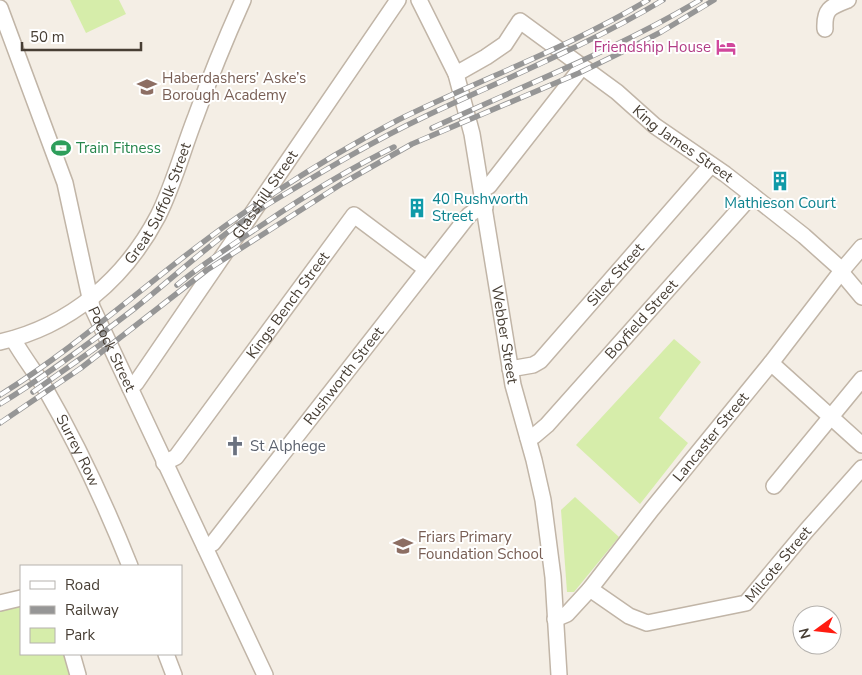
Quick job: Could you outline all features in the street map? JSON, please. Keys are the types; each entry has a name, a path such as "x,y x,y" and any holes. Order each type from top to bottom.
{"street":[{"name":"Great Suffolk Street","path":"6,341 38,331 60,320 90,300 119,273 133,256 158,215 216,63 243,0"},
{"name":"Glasshill Street","path":"130,388 136,383 398,0"},
{"name":"Webber Street","path":"419,0 456,74 472,134 510,369 539,478 548,529 560,675"},
{"path":"825,29 825,17 832,7 848,0"},
{"name":"Pocock Street","path":"0,8 64,183 90,290 90,300 164,463 265,675"},
{"name":"King James Street","path":"456,74 505,44 520,21 617,92 655,126 752,195 804,236 842,271 862,297"},
{"path":"482,190 490,186 582,67"},
{"name":"Silex Street","path":"510,369 533,365 540,361 711,165"},
{"name":"Boyfield Street","path":"528,438 541,432 752,195"},
{"name":"Rushworth Street","path":"205,547 213,543 469,215 485,207"},
{"name":"Kings Bench Street","path":"164,463 176,457 354,215 426,269"},
{"name":"Lancaster Street","path":"555,619 567,614 590,588 862,247"},
{"name":"Surrey Row","path":"6,341 45,388 87,469 130,565"},
{"path":"771,363 862,445"},
{"path":"774,486 862,379"},
{"name":"Milcote Street","path":"590,588 629,616 647,623 746,603 862,468"},
{"path":"0,603 20,598"},
{"path":"72,655 78,675"},
{"path":"166,655 174,675"}],"green space":[{"path":"70,0 119,0 126,14 86,33"},
{"path":"674,339 701,362 659,418 688,443 640,504 576,445"},
{"path":"575,497 619,537 574,592 567,592 561,510"},
{"path":"20,603 20,655 66,655 71,675 0,675 0,608"}],"railway":[{"path":"271,195 333,156 398,120 556,48 648,0"},
{"path":"0,404 85,346 134,309 217,240 270,203 385,137 575,47 663,0"},
{"path":"432,128 601,52 700,0"},
{"path":"0,423 81,368 207,270 343,183 412,144 579,73 628,49 661,32 714,0"},
{"path":"177,285 198,268 296,202 344,173 394,147"},
{"path":"0,395 65,350 190,252 254,206"},
{"path":"33,392 104,342"}],"place":[{"name":"Friendship House","path":"726,47"},
{"name":"Haberdashers’ Aske’s Borough Academy","path":"147,87"},
{"name":"Train Fitness","path":"61,148"},
{"name":"Mathieson Court","path":"780,181"},
{"name":"40 Rushworth Street","path":"417,208"},
{"name":"St Alphege","path":"235,446"},
{"name":"Friars Primary Foundation School","path":"403,546"}]}
